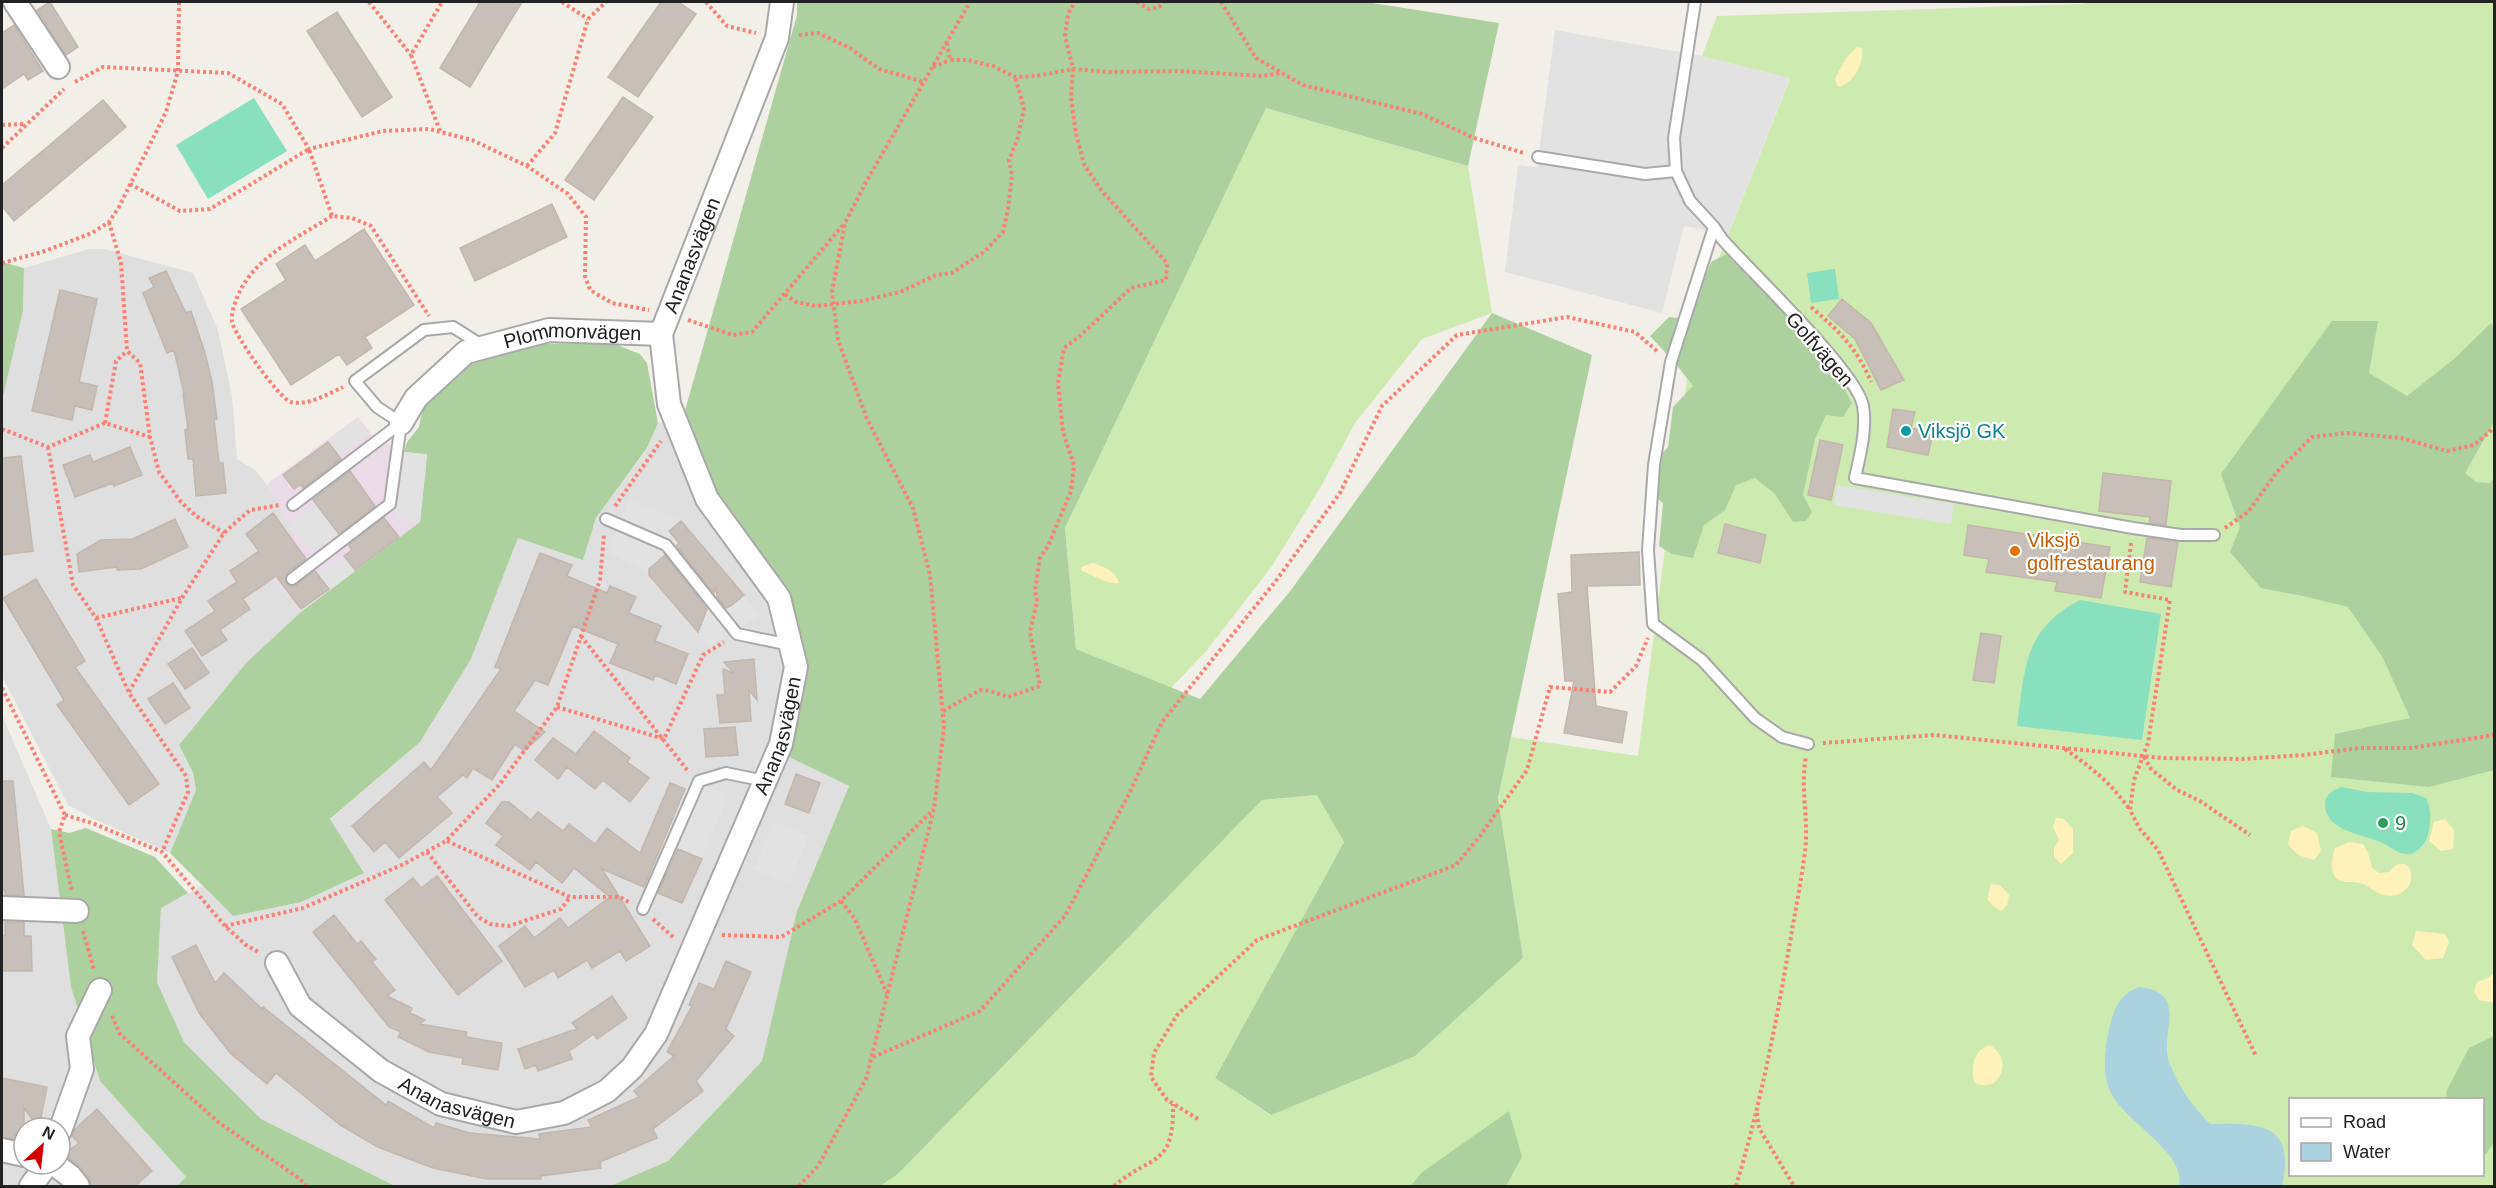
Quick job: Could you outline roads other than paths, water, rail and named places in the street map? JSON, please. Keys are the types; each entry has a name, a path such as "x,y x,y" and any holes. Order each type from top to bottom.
{"street":[{"path":"15,2 63,76"},
{"name":"Ananasvägen","path":"277,963 300,1005 381,1071 441,1104 516,1122 564,1113 607,1091 632,1068 656,1034 781,744 796,667 779,598 707,499 675,421 669,404 665,324 777,38 782,2"},
{"name":"Plommonvägen","path":"401,423 416,398 466,352 549,330 665,324"},
{"path":"2,908 77,911"},
{"path":"65,1116 82,1069 78,1036 100,990"}],"lane":[{"name":"Golfvägen","path":"1695,2 1674,138 1676,171 1690,201 1736,255 1849,376 1863,404 1861,448 1855,478 2133,528 2181,535 2214,535"},
{"path":"1538,157 1645,174 1676,171"},
{"path":"1714,227 1671,362 1654,465 1648,550 1653,624 1702,660 1755,718 1782,737 1808,744"},
{"name":"Plommonvägen","path":"401,423 377,407 355,381 424,330 453,327 485,347"},
{"name":"Plommonvägen","path":"293,505 401,423"},
{"name":"Plommonvägen","path":"292,579 390,504 401,423"},
{"path":"606,519 666,545 737,634 791,645"},
{"path":"643,909 699,782 726,774 765,781"}],"water":[{"path":"2139,987 2155,990 2164,997 2168,1005 2167,1051 2169,1062 2181,1088 2203,1117 2210,1124 2244,1124 2258,1127 2270,1131 2279,1138 2284,1150 2285,1165 2282,1186 2179,1186 2179,1174 2174,1162 2165,1150 2118,1104 2111,1093 2106,1077 2107,1042 2116,1007 2127,993"}],"place":[{"name":"Viksjö GK","path":"1906,431"},
{"name":"Viksjö golfrestaurang","path":"2015,551"},
{"name":"9","path":"2383,823"}]}
